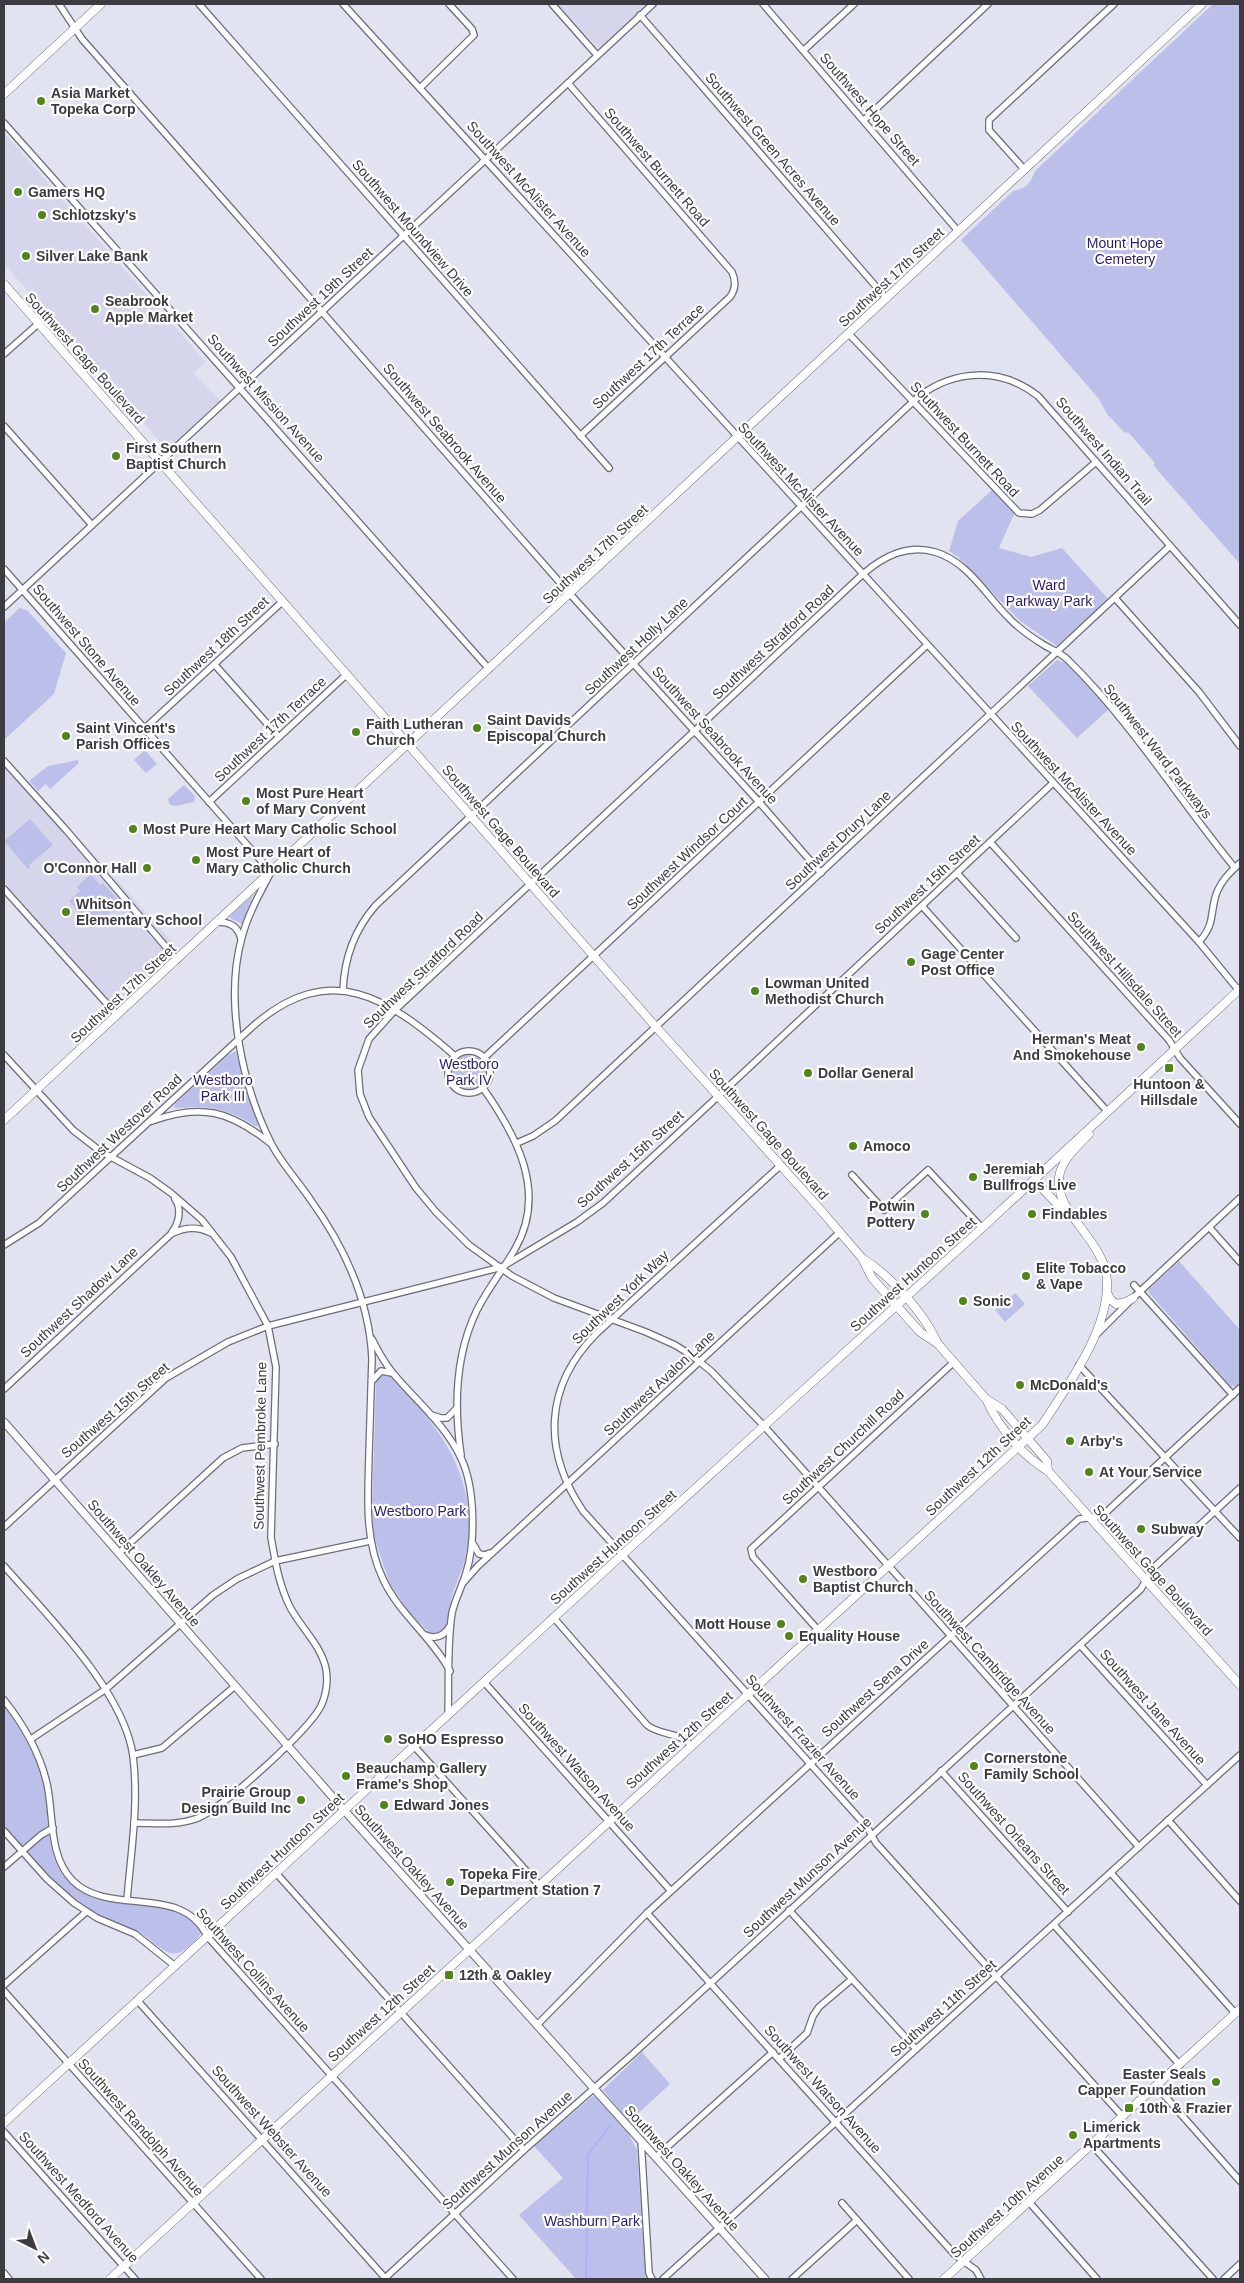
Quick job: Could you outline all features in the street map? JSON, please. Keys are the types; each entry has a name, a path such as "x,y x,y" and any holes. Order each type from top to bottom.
{"main road":[{"path":"4,94 101,4"},
{"name":"Southwest 17th Street","path":"4,1120 1202,4"},
{"name":"Southwest Gage Boulevard","path":"4,284 161,462 166,471 283,601 656,1027 840,1232 862,1258 872,1278 920,1332 938,1344 986,1399 1002,1409 1047,1461 1048,1471"},
{"name":"Southwest Huntoon Street","path":"4,2123 1240,990"},
{"path":"1092,1340 1102,1316 1107,1291 1107,1280 1102,1261 1088,1235 1064,1206 1058,1184 1060,1170 1065,1161 1092,1131 1094,1123"},
{"path":"1034,1180 1088,1235"},
{"name":"Southwest Gage Boulevard","path":"862,1258 880,1270 905,1298 929,1326 938,1344"},
{"path":"1107,1291 1110,1299 1116,1304 1133,1298"},
{"name":"Southwest 12th Street","path":"110,2279 1020,1447 1042,1425 1092,1340"},
{"name":"Southwest Gage Boulevard","path":"986,1399 993,1416 1034,1463 1048,1471 1240,1685"},
{"name":"Southwest 10th Avenue","path":"944,2279 1238,2011"}],"street":[{"name":"Southwest Seabrook Avenue","path":"58,4 74,28 322,312 570,594 635,664 821,873"},
{"name":"Southwest Moundview Drive","path":"199,4 609,468"},
{"name":"Southwest McAlister Avenue","path":"343,4 1240,990"},
{"path":"420,88 474,35 472,28 449,4"},
{"path":"552,4 597,56"},
{"name":"Southwest 19th Street","path":"4,607 653,4"},
{"name":"Southwest Hope Street","path":"763,4 958,231"},
{"path":"804,50 854,4"},
{"path":"864,120 988,4"},
{"path":"1024,169 989,130 989,120 1114,4"},
{"name":"Southwest Green Acres Avenue","path":"640,15 886,298"},
{"name":"Southwest Burnett Road","path":"568,83 732,272 735,281 732,295"},
{"name":"Southwest Mission Avenue","path":"4,123 489,669"},
{"name":"Southwest 17th Terrace","path":"580,436 732,295"},
{"path":"4,354 38,324"},
{"name":"Southwest Burnett Road","path":"848,334 1019,513 1032,514 1040,510 1096,462"},
{"name":"Southwest Indian Trail","path":"914,402 934,386 958,377 989,375 1022,385 1038,396 1240,625"},
{"name":"Southwest Holly Lane","path":"343,991 350,949 371,910 914,402"},
{"path":"4,426 92,525"},
{"name":"Southwest Drury Lane","path":"517,1143 533,1136 555,1121 1170,546"},
{"name":"Southwest Ward Parkways","path":"863,574 878,561 902,551 923,550 941,554 965,569 1014,624 1035,640 1068,659 1127,726 1235,868"},
{"name":"Southwest Stone Avenue","path":"4,569 271,872"},
{"name":"Southwest Stratford Road","path":"700,1362 675,1345 533,1288 479,1254 436,1212 401,1167 363,1106 358,1082 358,1070 369,1039 395,1010 863,574"},
{"path":"1116,598 1199,692 1240,746"},
{"name":"Southwest 18th Street","path":"144,729 283,601"},
{"name":"Southwest Windsor Court","path":"485,1057 927,645"},
{"path":"214,664 279,737"},
{"name":"Southwest 17th Terrace","path":"209,802 347,674"},
{"path":"4,761 68,831 177,960"},
{"name":"Southwest 15th Street","path":"4,1527 166,1378 228,1342 268,1326 502,1267 556,1236 603,1203 1053,783"},
{"name":"Southwest Hillsdale Street","path":"990,842 1169,1040 1180,1058 1240,1124"},
{"path":"1198,942 1211,925 1215,899 1220,887 1240,863"},
{"path":"271,872 251,911 241,940 236,986 238,1040 250,1088 272,1144 336,1238 351,1269 362,1303 371,1337 368,1504 370,1541 382,1578 392,1595 440,1655 450,1671"},
{"path":"957,873 1016,938"},
{"path":"4,889 117,1015"},
{"path":"922,906 1107,1111"},
{"path":"217,922 233,925 239,931 241,940"},
{"name":"Southwest Westover Road","path":"4,1245 39,1223 265,1015 290,999 313,992 343,991 369,997 395,1010 423,1028 455,1056"},
{"path":"472,1050 485,1057 490,1069 490,1075 483,1088 470,1093 453,1086 448,1077 448,1070 455,1056 460,1052 472,1050"},
{"name":"Southwest Pembroke Lane","path":"4,1055 87,1143 150,1178 171,1193 197,1215 214,1234 231,1257 268,1326 276,1367 271,1537 275,1561 286,1598 300,1624 320,1652 327,1677 326,1689 321,1705 308,1725 288,1745 208,1813 184,1822 134,1823"},
{"path":"448,1715 451,1626 454,1603 468,1567 472,1541 472,1507 461,1459 456,1408 458,1382 464,1347 476,1312 521,1236 528,1211 529,1188 517,1143 483,1088"},
{"path":"148,1123 180,1112 215,1113 245,1124 272,1144"},
{"name":"Southwest York Way","path":"623,1554 583,1511 567,1485 558,1460 554,1432 560,1390 579,1352 596,1333 781,1165"},
{"path":"852,1175 884,1210 928,1170 982,1228"},
{"name":"Southwest Shadow Lane","path":"4,1389 171,1234 176,1226 179,1208 171,1193"},
{"name":"Southwest 12th Street","path":"1092,1340 1139,1291 1240,1198"},
{"path":"1209,1227 1240,1262"},
{"name":"Southwest Shadow Lane","path":"171,1234 191,1228 203,1229 214,1234"},
{"name":"Southwest Avalon Lane","path":"462,1584 494,1552 840,1232"},
{"path":"1134,1285 1232,1395"},
{"path":"371,1337 392,1372 431,1415 450,1439 461,1459"},
{"name":"Southwest Cambridge Avenue","path":"700,1362 764,1426 1012,1707 1139,1847"},
{"name":"Southwest Churchill Road","path":"818,1630 753,1557 750,1551 752,1546 954,1362"},
{"path":"1079,1365 1166,1456 1240,1538"},
{"path":"371,1382 381,1371 392,1372"},
{"name":"Southwest Sena Drive","path":"537,2025 647,1913 1079,1519 1102,1516 1240,1388"},
{"path":"431,1415 444,1419 450,1417 456,1408"},
{"name":"Southwest Oakley Avenue","path":"4,1422 344,1810 765,2279"},
{"path":"119,1553 223,1458 242,1448 275,1444"},
{"name":"Southwest Munson Avenue","path":"385,2279 524,2150 594,2089 1141,1589 1151,1570 1240,1488"},
{"path":"30,1739 106,1689 225,1586 275,1561 370,1541"},
{"path":"472,1541 479,1554 485,1555 494,1552"},
{"name":"Southwest Frazier Avenue","path":"623,1554 867,1827 876,1843 1123,2117"},
{"path":"4,1566 52,1621 106,1689 120,1714 133,1755 136,1803 126,1900"},
{"path":"554,1618 647,1725 655,1730 685,1739 691,1746"},
{"path":"423,1634 437,1638 444,1634 451,1626"},
{"name":"Southwest Jane Avenue","path":"1080,1645 1207,1785"},
{"name":"Southwest Watson Avenue","path":"484,1682 671,1891"},
{"path":"133,1755 162,1748 235,1686"},
{"name":"Southwest Collins Avenue","path":"4,1700 30,1739 47,1784 58,1857 66,1874 74,1882 97,1896 165,1905 182,1910 199,1924 207,1936 513,2279"},
{"path":"414,1746 539,1886"},
{"name":"Southwest 11th Street","path":"663,2279 1240,1755"},
{"name":"Southwest Orleans Street","path":"941,1771 1068,1912"},
{"path":"1168,1820 1240,1900"},
{"path":"4,1867 53,1828"},
{"path":"4,1831 58,1889 86,1912 135,1934 175,1966"},
{"path":"276,1873 524,2150"},
{"path":"1111,1873 1238,2011"},
{"path":"789,1910 916,2049"},
{"path":"4,1985 86,1912"},
{"name":"Southwest Watson Avenue","path":"647,1913 955,2255 976,2270 981,2279"},
{"path":"1054,1925 1180,2065"},
{"path":"779,2059 807,2032 813,2016 820,2007 852,1979"},
{"name":"Southwest Randolph Avenue","path":"4,1991 261,2279"},
{"name":"Southwest Webster Avenue","path":"137,2000 385,2279"},
{"path":"656,2157 773,2052"},
{"path":"1156,2086 1240,2181"},
{"name":"Southwest Medford Avenue","path":"4,2132 135,2279"},
{"path":"640,2140 649,2272 652,2279"},
{"path":"1092,2145 1213,2279"},
{"path":"1029,2202 1098,2279"},
{"path":"842,2203 909,2279"},
{"path":"792,2279 857,2220"},
{"path":"1224,2279 1240,2264"},
{"path":"4,2273 9,2279"}],"shaded area":[{"path":"558,4 648,4 598,48"},
{"path":"4,133 206,362 194,373 221,402 170,449 167,450 4,264"},
{"path":"4,755 179,949 122,1002 119,1008 115,1007 4,882"}],"green space":[{"name":"Mount Hope Cemetery","path":"1213,4 1240,4 1240,564 1153,465 1155,463 1128,432 1125,433 1107,414 1099,399 961,240 1013,191 1027,185 1035,171"},
{"name":"Ward Parkway Park","path":"992,490 1015,512 999,548 1031,557 1062,548 1108,599 1057,646 1020,621 958,557 949,551 958,521"},
{"path":"19,608 27,610 66,653 54,694 4,740 4,623"},
{"path":"1057,660 1069,664 1109,709 1077,738 1028,686"},
{"path":"145,750 157,764 146,773 134,760"},
{"path":"78,760 79,763 50,789 46,784 38,791 29,781 48,766"},
{"path":"184,785 195,796 194,802 176,806 170,805 168,799"},
{"path":"30,819 53,845 29,865 28,869 4,841"},
{"path":"91,874 100,885 103,883 121,903 92,928 69,901 80,891 77,887"},
{"path":"253,895 242,924 230,918 230,916"},
{"name":"Westboro Park III","path":"236,1051 247,1091 259,1121 258,1126 233,1114 218,1110 202,1107 174,1108 175,1104 228,1055"},
{"name":"Westboro Park IV","path":"469,1054 476,1055 482,1059 486,1065 486,1079 482,1085 476,1089 469,1090 462,1089 456,1085 452,1079 451,1072 452,1065 456,1059 462,1055"},
{"path":"1179,1261 1240,1330 1240,1383 1237,1387 1231,1386 1228,1383 1148,1291"},
{"path":"1015,1293 1025,1304 1005,1322 995,1310"},
{"name":"Westboro Park","path":"383,1375 392,1377 400,1384 441,1436 452,1455 466,1494 469,1515 469,1537 465,1560 451,1599 447,1623 439,1633 429,1633 409,1612 390,1584 374,1537 372,1510 376,1385 377,1380"},
{"path":"4,1706 26,1741 39,1770 45,1794 52,1850 56,1863 64,1875 74,1886 97,1899 156,1907 184,1915 194,1923 201,1933 188,1947 181,1952 168,1952 137,1931 95,1913 82,1905 46,1873 4,1826"},
{"path":"642,2052 670,2084 629,2122 603,2090"},
{"name":"Washburn Park","path":"593,2096 598,2098 627,2131 637,2150 646,2279 576,2279 519,2215 563,2178 534,2146"}],"waterway":[{"path":"586,2279 588,2155 611,2124"}],"place":[{"name":"Asia Market Topeka Corp","path":"41,101"},
{"name":"Gamers HQ","path":"18,192"},
{"name":"Schlotzsky's","path":"42,215"},
{"name":"Silver Lake Bank","path":"26,256"},
{"name":"Seabrook Apple Market","path":"95,309"},
{"name":"First Southern Baptist Church","path":"116,456"},
{"name":"Saint Davids Episcopal Church","path":"477,728"},
{"name":"Faith Lutheran Church","path":"356,732"},
{"name":"Saint Vincent's Parish Offices","path":"66,736"},
{"name":"Most Pure Heart of Mary Convent","path":"246,801"},
{"name":"Most Pure Heart Mary Catholic School","path":"133,829"},
{"name":"Most Pure Heart of Mary Catholic Church","path":"196,860"},
{"name":"O'Connor Hall","path":"147,868"},
{"name":"Whitson Elementary School","path":"66,912"},
{"name":"Gage Center Post Office","path":"911,962"},
{"name":"Lowman United Methodist Church","path":"755,991"},
{"name":"Herman's Meat And Smokehouse","path":"1141,1047"},
{"name":"Huntoon & Hillsdale","path":"1169,1068"},
{"name":"Dollar General","path":"808,1073"},
{"name":"Amoco","path":"853,1146"},
{"name":"Jeremiah Bullfrogs Live","path":"973,1177"},
{"name":"Potwin Pottery","path":"925,1214"},
{"name":"Findables","path":"1032,1214"},
{"name":"Elite Tobacco & Vape","path":"1026,1276"},
{"name":"Sonic","path":"963,1301"},
{"name":"McDonald's","path":"1020,1385"},
{"name":"Arby's","path":"1070,1441"},
{"name":"At Your Service","path":"1089,1472"},
{"name":"Subway","path":"1141,1529"},
{"name":"Westboro Baptist Church","path":"803,1579"},
{"name":"Mott House","path":"781,1624"},
{"name":"Equality House","path":"789,1636"},
{"name":"SoHO Espresso","path":"388,1739"},
{"name":"Cornerstone Family School","path":"974,1766"},
{"name":"Beauchamp Gallery Frame's Shop","path":"346,1776"},
{"name":"Prairie Group Design Build Inc","path":"301,1800"},
{"name":"Edward Jones","path":"384,1805"},
{"name":"Topeka Fire Department Station 7","path":"450,1882"},
{"name":"12th & Oakley","path":"449,1975"},
{"name":"Easter Seals Capper Foundation","path":"1216,2082"},
{"name":"10th & Frazier","path":"1129,2108"},
{"name":"Limerick Apartments","path":"1073,2135"}]}
